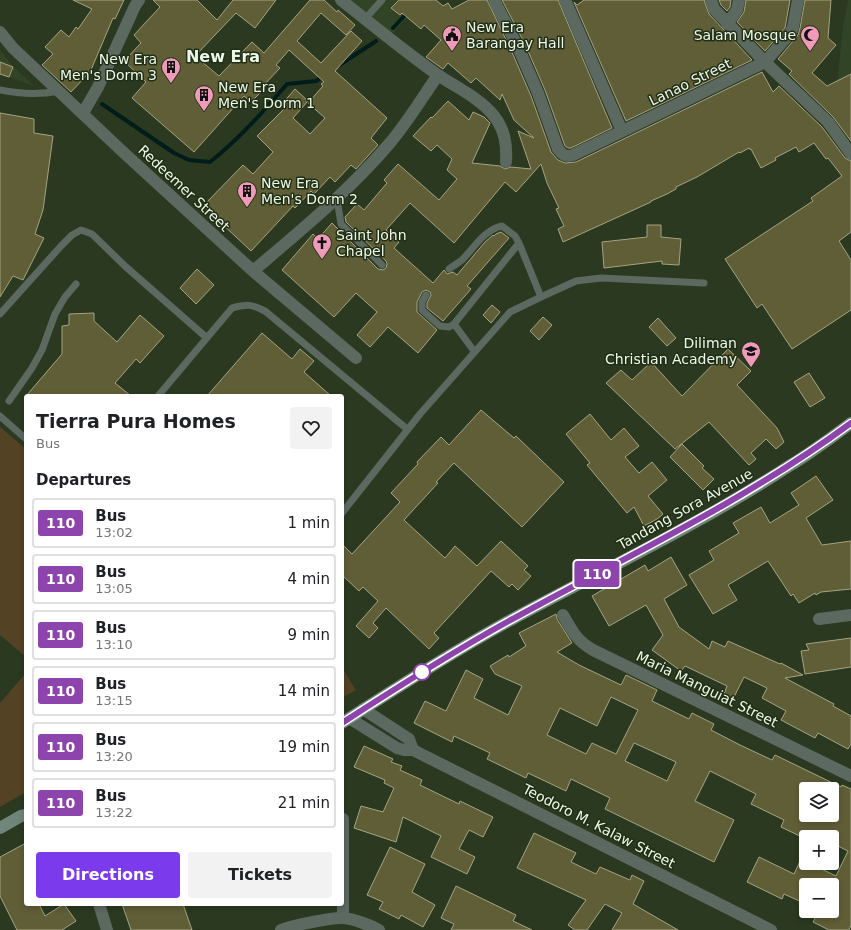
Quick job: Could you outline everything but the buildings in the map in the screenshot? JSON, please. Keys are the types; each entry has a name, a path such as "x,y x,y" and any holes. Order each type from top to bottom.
{"main road":[{"name":"Tandang Sora Avenue","path":"345,721 435,664 506,623 702,518 763,483 818,447 851,423"},
{"path":"0,828 24,815"}],"street":[{"path":"83,113 98,87 139,0"},
{"path":"341,0 438,75 480,103 494,116 503,130 507,143 506,162"},
{"name":"Lanao Street","path":"494,0 531,76 558,149 562,154 567,156 765,62 791,32 798,0"},
{"path":"564,0 622,131"},
{"path":"711,0 714,9 727,24 828,122 851,154"},
{"path":"727,24 737,10 739,0"},
{"name":"Redeemer Street","path":"0,32 14,48 59,91 253,271 356,358"},
{"path":"253,271 336,199 370,165 390,143 438,75"},
{"name":"Maria Manguiat Street","path":"563,615 581,643 593,650 851,776"},
{"path":"819,619 851,615"},
{"name":"Teodoro M. Kalaw Street","path":"363,709 409,739 413,750"},
{"name":"Teodoro M. Kalaw Street","path":"345,721 397,748 413,750 771,930"},
{"path":"100,906 107,930"},
{"path":"343,906 343,918"},
{"path":"281,930 315,922 343,918 371,926 379,930"}],"lane":[{"path":"365,19 382,0"},
{"path":"0,90 42,94 59,91"},
{"path":"336,199 341,224 382,265"},
{"path":"449,269 461,260 490,230 502,226 515,236 519,243 541,296"},
{"path":"0,314 61,246 72,235 81,230 92,234 126,267 207,338"},
{"path":"426,295 422,302 422,310 440,326 449,327 454,324 519,243"},
{"path":"344,510 407,429 474,351 510,312 541,296 576,281 601,278 704,283"},
{"path":"9,401 32,368 42,350 55,314 64,297 76,284"},
{"path":"160,394 232,308 245,304 253,305 265,311 407,429"},
{"path":"454,324 474,351"},
{"path":"0,416 24,437"}],"shaded area":[{"path":"351,0 418,0 413,12 392,34"},
{"path":"848,0 851,0 851,95 837,84 843,26"},
{"path":"0,50 12,65 34,86 0,74"},
{"path":"0,427 24,447 24,655 0,635"},
{"path":"344,671 356,690 344,697"},
{"path":"24,675 24,793 0,807 0,703"}],"waterway":[{"path":"393,28 408,12"},
{"path":"338,66 376,41"},
{"path":"102,104 174,153 189,160 210,162 241,135 287,84 316,81 324,76"}],"bus line":[{"name":"110","path":"344,722 435,664 506,623 702,518 763,483 818,447 851,423"}],"place":[{"name":"New Era Barangay Hall","path":"452,52"},
{"name":"Salam Mosque","path":"810,52"},
{"name":"New Era Men's Dorm 3","path":"171,84"},
{"name":"New Era Men's Dorm 1","path":"204,112"},
{"name":"New Era Men's Dorm 2","path":"247,208"},
{"name":"Saint John Chapel","path":"322,260"},
{"name":"Diliman Christian Academy","path":"751,368"}],"district":[{"name":"New Era","path":"223,56"}]}
